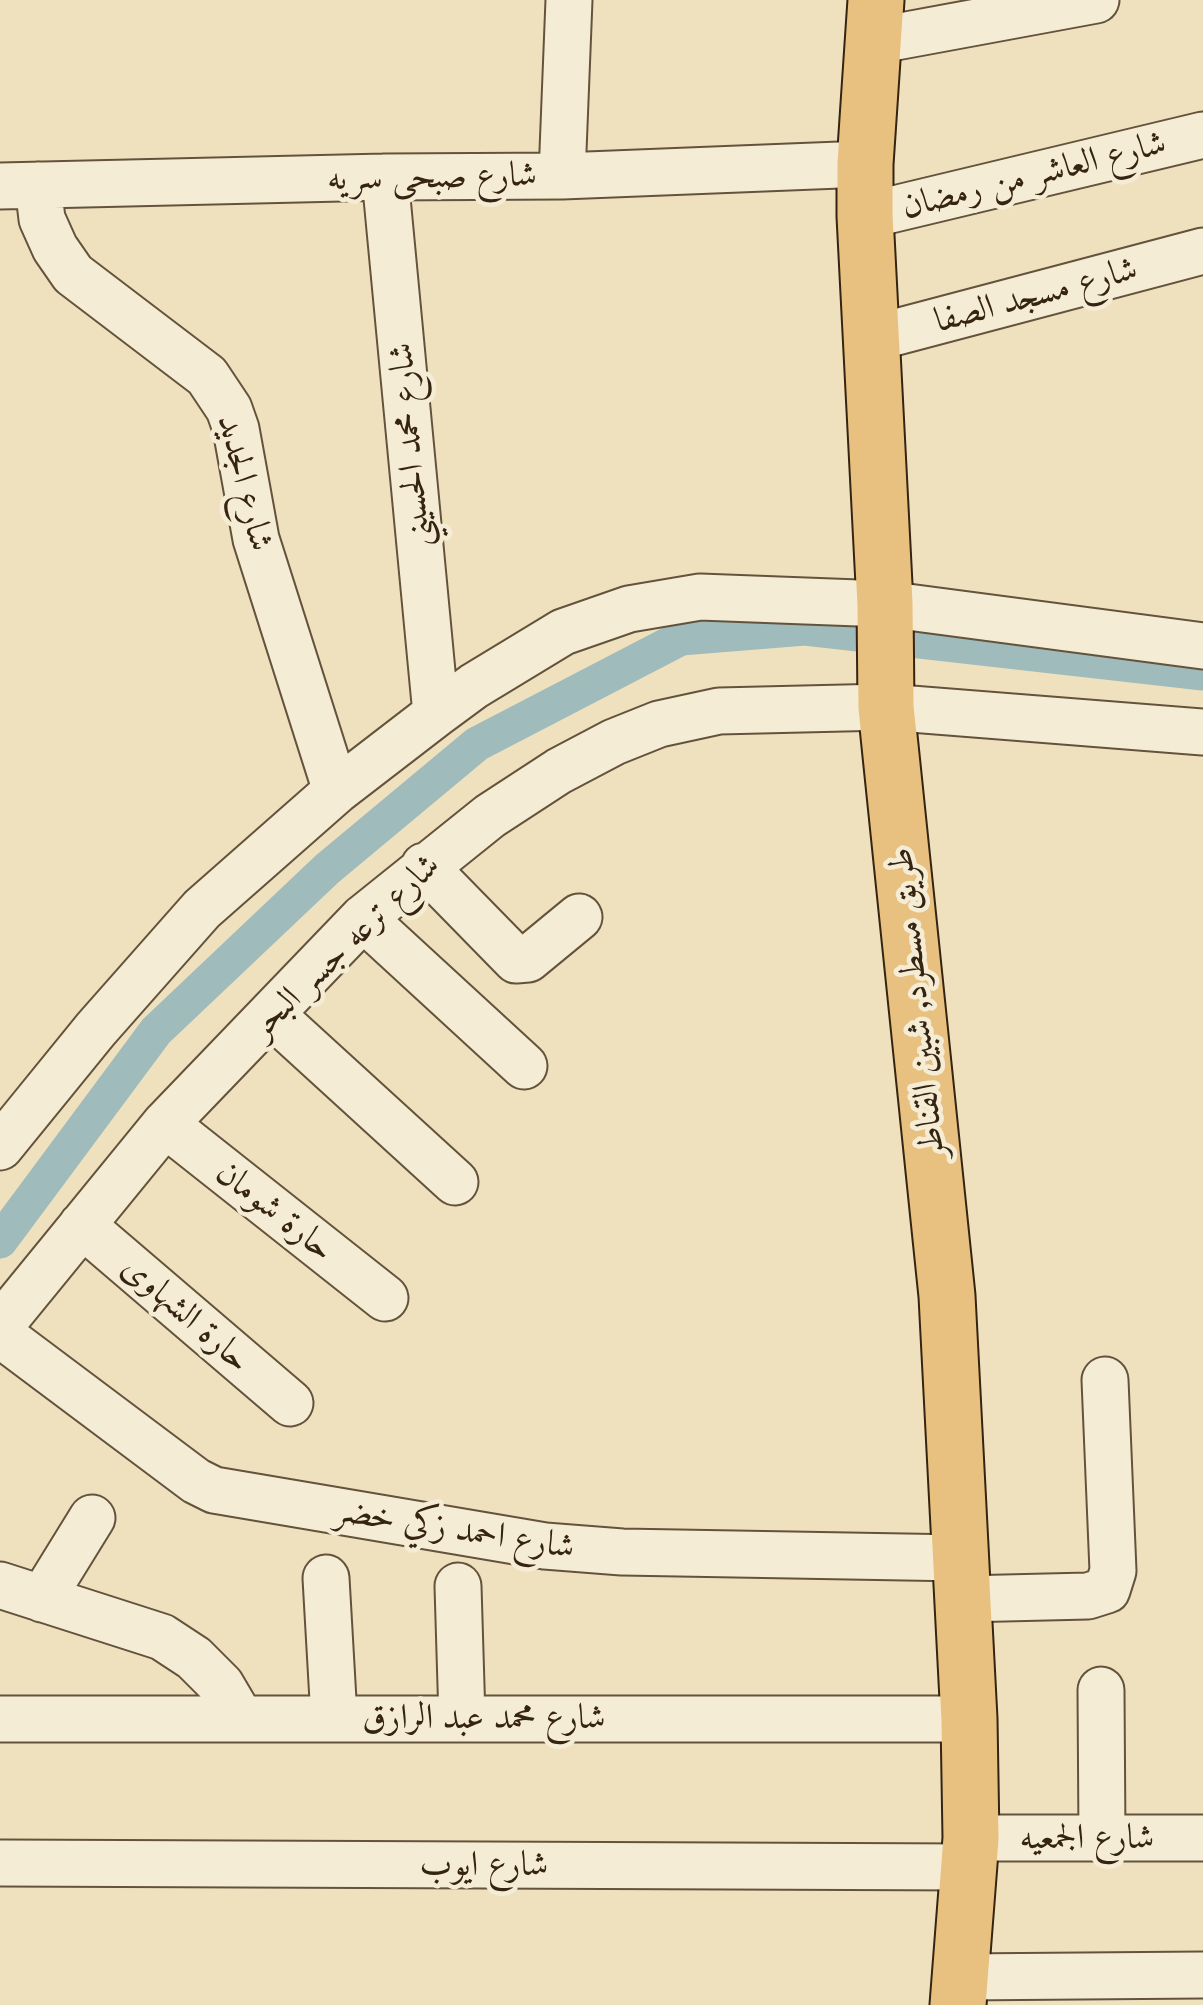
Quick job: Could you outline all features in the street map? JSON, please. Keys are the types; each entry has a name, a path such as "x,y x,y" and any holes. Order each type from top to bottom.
{"main road":[{"name":"طريق مسطرد, شبين القناطر","path":"875,20 865,190 886,700 947,1296 969,1719 970,1852 959,1991"}],"street":[{"path":"562,176 569,0"},
{"path":"875,20 1096,0"},
{"name":"شارع العاشر من رمضان","path":"865,190 1203,135"},
{"name":"شارع صبحى سريه","path":"19,186 562,176 865,190"},
{"name":"شارع محمد الحسيني","path":"385,177 436,714"},
{"name":"شارع الجديد","path":"19,186 73,274 208,376 230,409 253,528 336,791"},
{"name":"شارع مسجد الصفا","path":"870,340 1203,251"},
{"path":"0,1147 96,1028 202,908 336,791 436,714 563,632 629,609 700,597 1203,646"},
{"name":"شارع ترعه جسر البحر","path":"0,1326 165,1124 364,918 490,816 558,771 614,742 659,724 719,711 886,700 1203,732"},
{"path":"424,866 516,960 528,959 579,918"},
{"path":"364,918 524,1066"},
{"path":"270,1014 455,1182"},
{"name":"حارة شومان","path":"165,1124 385,1298"},
{"name":"حارة الشهاوى","path":"82,1225 290,1403"},
{"name":"شارع احمد زكي خضر","path":"0,1334 196,1481 214,1490 564,1548 962,1579 1088,1596 1107,1590 1113,1571 1105,1380"},
{"path":"42,1598 92,1518"},
{"path":"326,1578 334,1718"},
{"path":"0,1585 162,1637 208,1672 240,1719"},
{"path":"458,1586 462,1719"},
{"path":"1101,1690 1102,1838"},
{"name":"شارع محمد عبد الرازق","path":"0,1719 969,1719"},
{"name":"شارع الجمعيه","path":"970,1852 1102,1838 1203,1838"},
{"name":"شارع ايوب","path":"0,1864 970,1852"},
{"path":"959,1991 1203,1976"}],"waterway":[{"path":"0,1241 156,1031 327,869 477,744 681,638 805,628 1203,673"}]}
